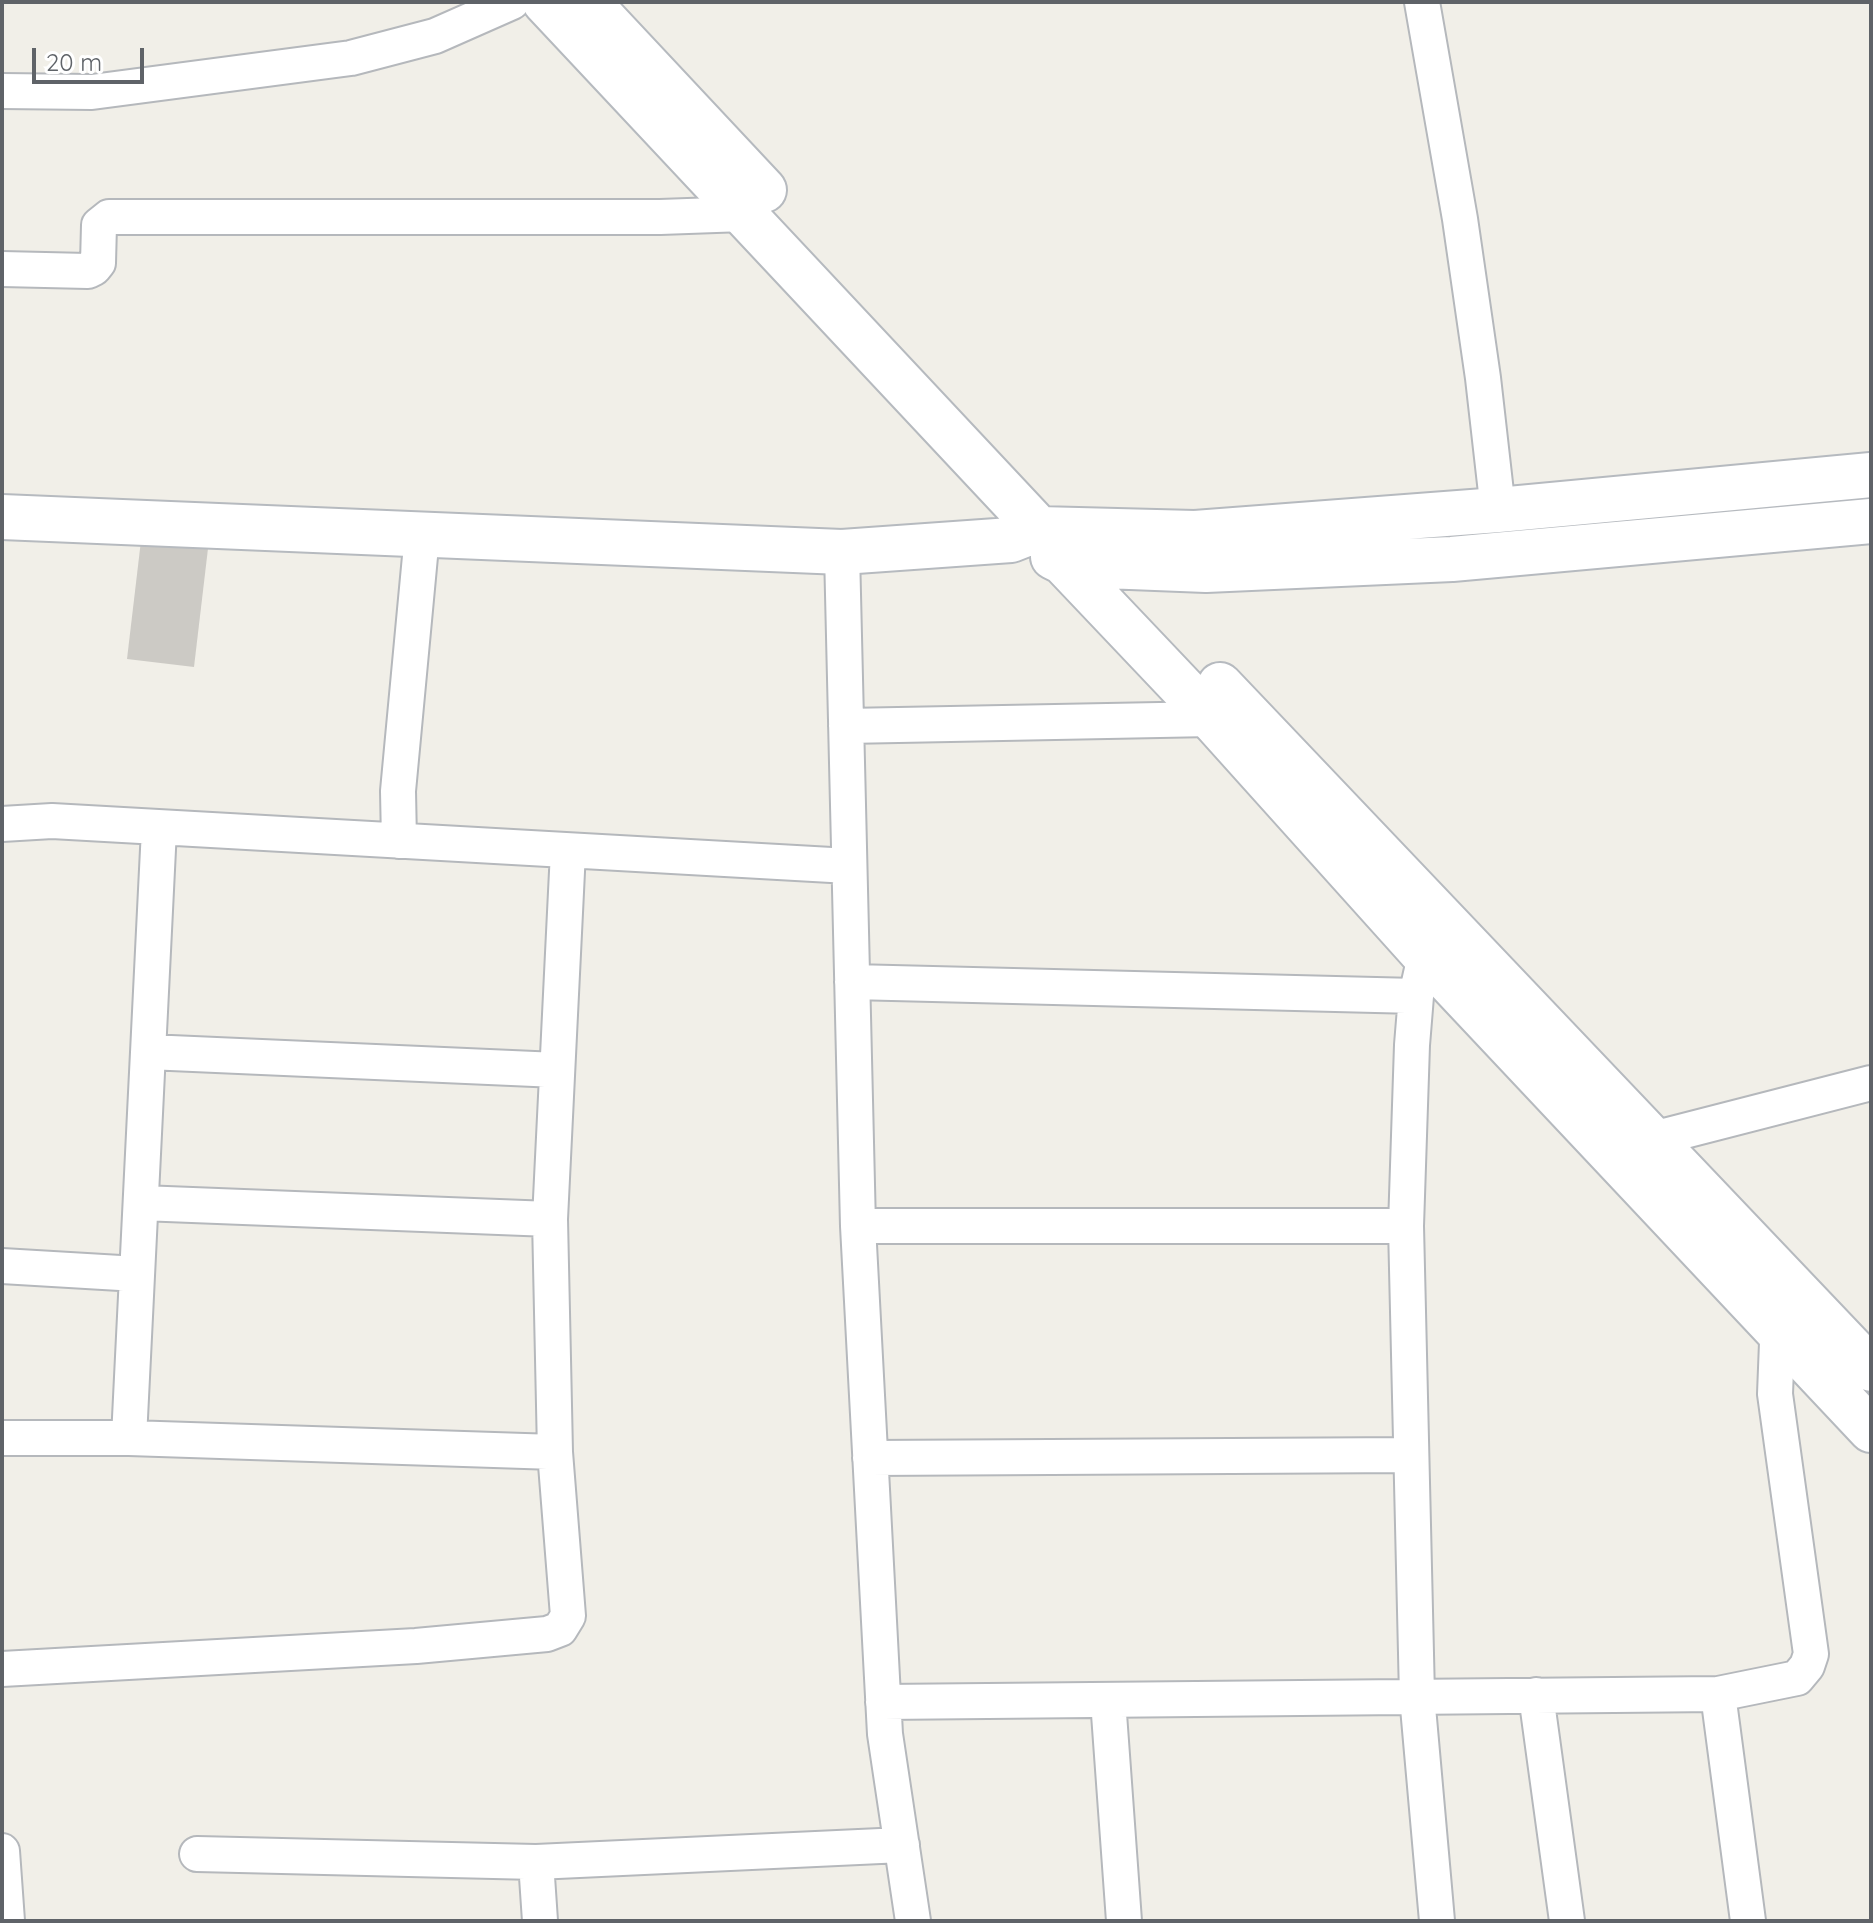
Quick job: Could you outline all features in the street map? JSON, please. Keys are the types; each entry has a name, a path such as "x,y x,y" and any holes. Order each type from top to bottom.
{"street":[{"path":"2,91 92,92 351,58 435,36 512,2"},
{"path":"545,2 1212,719 1421,976 1776,1329 1871,1430"},
{"path":"588,2 1048,541 1105,566 1206,570 1452,559 1871,521"},
{"path":"1422,2 1481,363 1498,510"},
{"path":"2,269 88,271 98,263 99,225 109,217 660,217 744,214"},
{"path":"2,517 842,552 1195,533 1498,510 1871,475"},
{"path":"399,841 398,791 422,535"},
{"path":"842,552 858,1226 870,1458 885,1734 913,1921"},
{"path":"1105,566 1871,1369"},
{"path":"846,726 1212,719"},
{"path":"2,824 52,821 849,866"},
{"path":"129,1438 159,829"},
{"path":"2,1669 400,1647 547,1634 560,1629 568,1616 555,1452 550,1219 568,851"},
{"path":"852,982 1421,976"},
{"path":"1421,976 1412,1045 1406,1226 1417,1696 1437,1921"},
{"path":"148,1052 557,1070"},
{"path":"1653,1139 1871,1083"},
{"path":"141,1203 550,1219"},
{"path":"858,1226 1406,1226"},
{"path":"2,1266 137,1274"},
{"path":"883,1702 1718,1694 1797,1678 1807,1666 1811,1654 1775,1394 1776,1329 1783,1277"},
{"path":"2,1438 129,1438 555,1452"},
{"path":"870,1458 1411,1455"},
{"path":"1718,1694 1748,1921"},
{"path":"1536,1695 1567,1921"},
{"path":"1108,1700 1124,1921"},
{"path":"197,1854 536,1862 902,1845"},
{"path":"2,1851 7,1921"},
{"path":"536,1862 540,1921"}],"building":[{"path":"142,532 209,540 194,667 127,659"}]}
